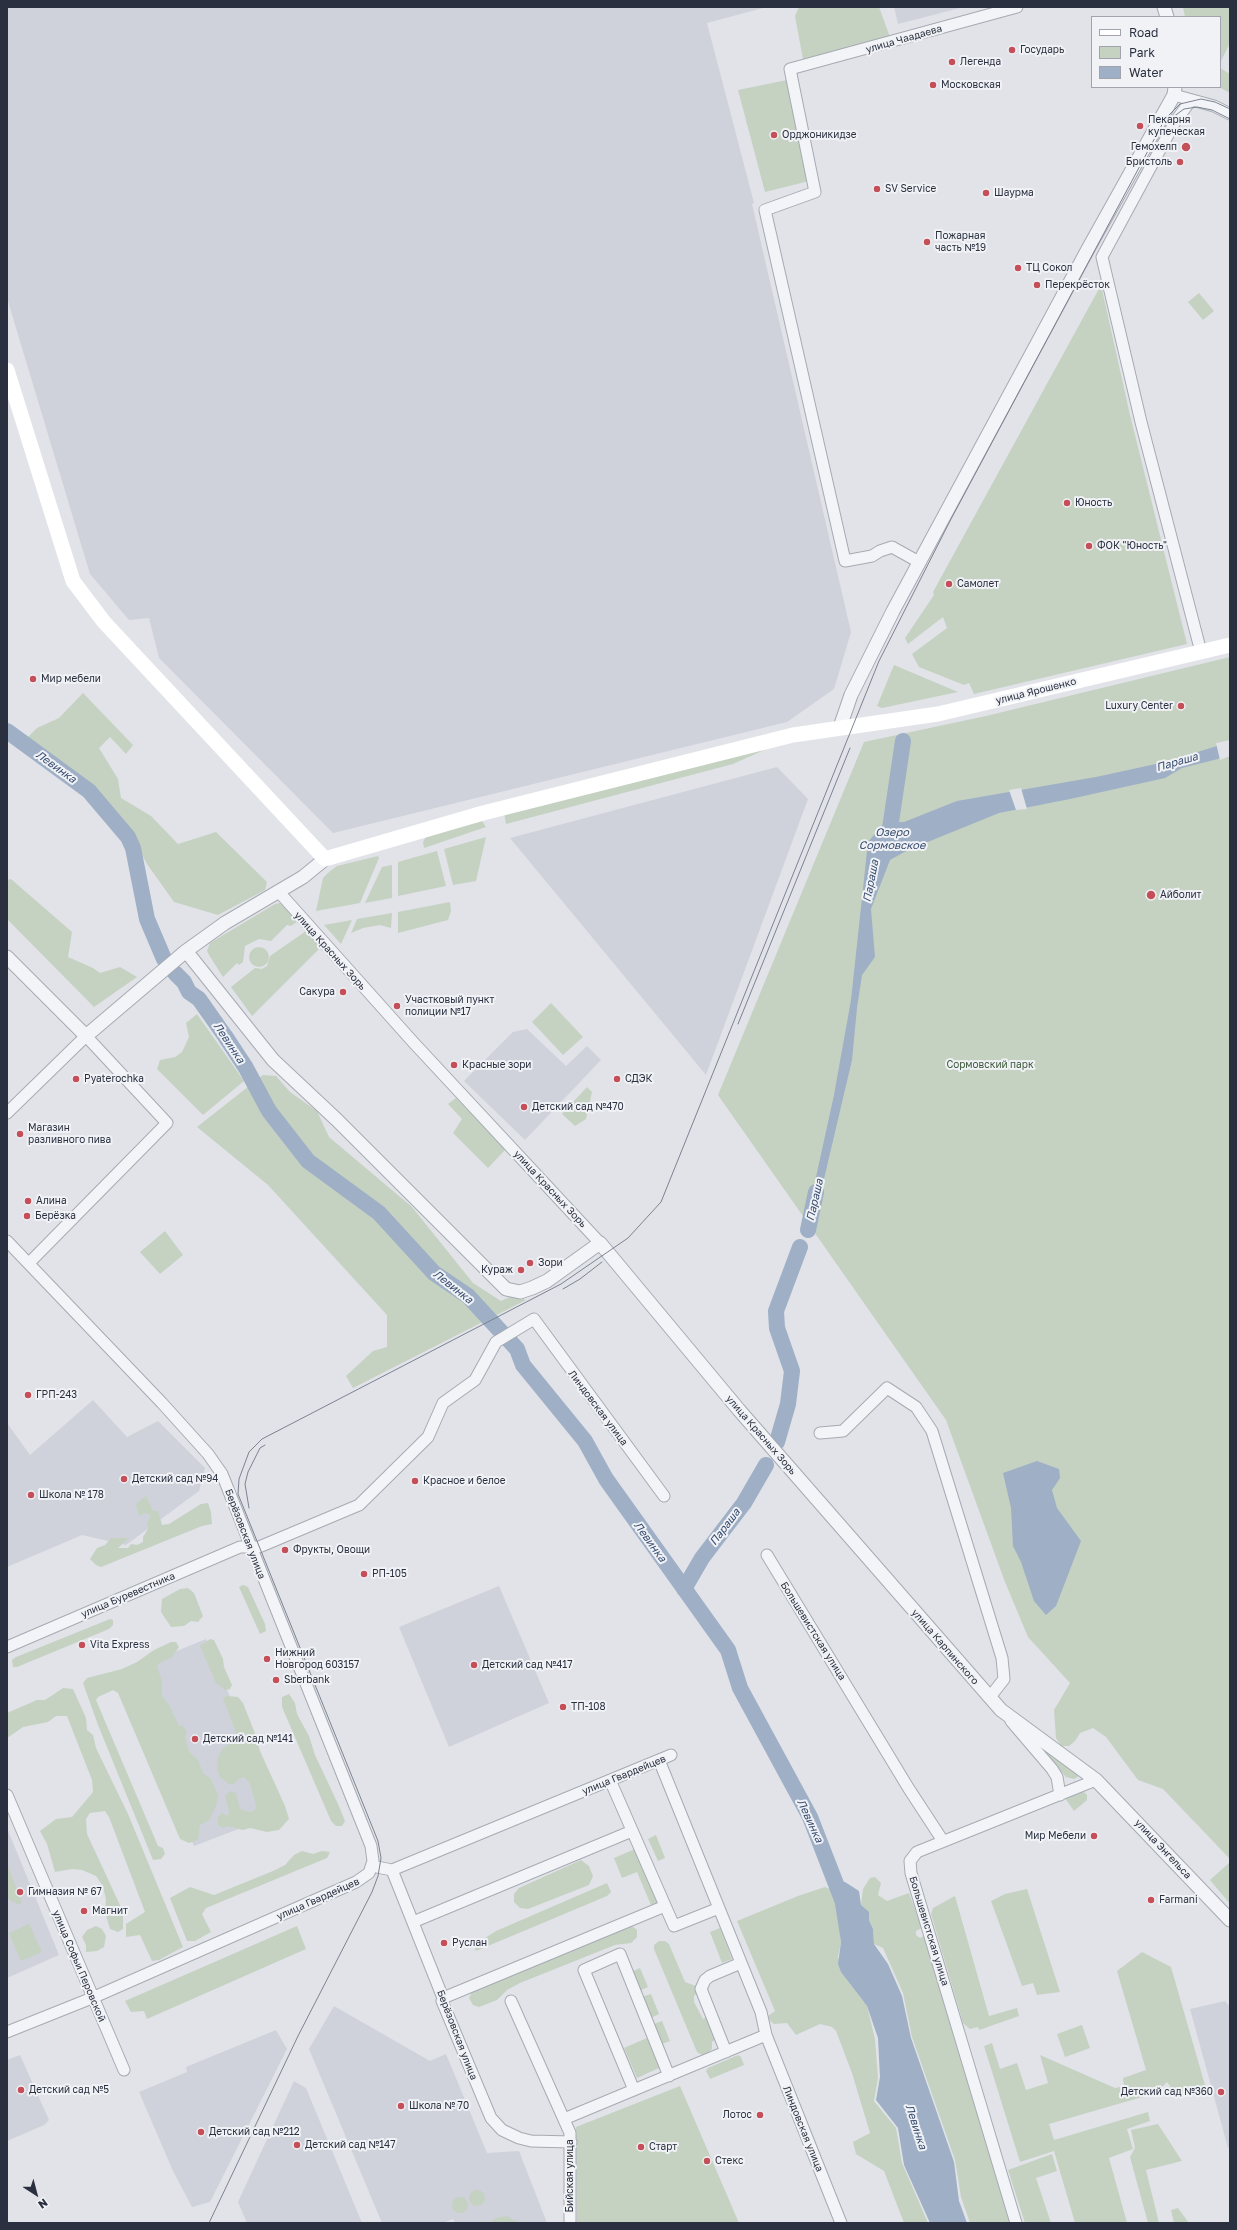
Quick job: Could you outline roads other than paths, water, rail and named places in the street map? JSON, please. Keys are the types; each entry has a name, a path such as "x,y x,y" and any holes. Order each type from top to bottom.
{"main road":[{"path":"7,372 73,581 104,622 325,859"},
{"name":"улица Ярошенко","path":"325,859 483,813 793,735 938,714 1230,645"}],"street":[{"name":"улица Чаадаева","path":"920,562 892,547 880,551 872,556 845,561 765,210 815,192 790,69 1017,7"},
{"path":"840,727 848,702 862,671 1174,91 1191,100 1214,106 1230,114"},
{"path":"1191,100 1175,122 1102,257 1140,422 1202,652"},
{"path":"1088,249 1102,257"},
{"path":"7,1113 86,1036 186,951 225,923 303,877 325,859"},
{"name":"улица Красных Зорь","path":"278,891 413,1042 600,1242 739,1410 813,1495"},
{"path":"186,951 273,1060 337,1120 506,1289 520,1292 532,1288 546,1281 600,1242"},
{"path":"7,957 86,1036 167,1123 29,1263"},
{"name":"Берёзовская улица","path":"7,1240 208,1454 222,1474 371,1846 372,1866"},
{"name":"улица Буревестника","path":"7,1647 240,1548 259,1547 359,1505 428,1437 443,1403 475,1380 496,1342 534,1319"},
{"name":"Линдовская улица","path":"534,1319 664,1496"},
{"path":"820,1433 842,1431 887,1388 916,1406 932,1431 1002,1658 1004,1679 990,1697"},
{"name":"улица Карпинского","path":"813,1495 1001,1710 1096,1780"},
{"name":"Большевистская улица","path":"767,1555 909,1789 943,1841 917,1852 910,1861 910,1868 1016,2223"},
{"path":"1001,1710 1052,1769 1057,1777 1060,1794"},
{"name":"улица Гвардейцев","path":"392,1870 671,1755"},
{"name":"Линдовская улица","path":"659,1760 761,2012 766,2036 841,2223"},
{"path":"610,1780 674,1926 719,1908"},
{"path":"943,1841 1096,1780"},
{"name":"улица Энгельса","path":"1096,1780 1230,1920"},
{"name":"улица Софьи Перовской","path":"7,1795 92,1998 124,2070"},
{"path":"413,1922 632,1831"},
{"path":"372,1866 392,1870"},
{"name":"улица Гвардейцев","path":"7,2032 92,1998 356,1882 369,1873 372,1866"},
{"name":"Берёзовская улица","path":"392,1870 443,1998 442,2001 488,2112 496,2124 519,2138 531,2141 571,2142"},
{"path":"443,1998 665,1906"},
{"path":"634,2090 584,1970 620,1954 669,2076"},
{"path":"726,2052 701,1989 705,1980 710,1976 741,1963"},
{"name":"Бийская улица","path":"511,2000 566,2124 571,2142 570,2223"},
{"path":"566,2124 634,2090 766,2036"}],"water":[{"name":"Озеро Сормовское","path":"1230,742 1230,753 1218,759 1182,768 1165,778 999,813 908,850 890,860 871,909 875,957 862,975 852,1060 815,1217 809,1209 834,1095 851,1000 868,842 884,823 904,822 957,801 1096,777 1165,762"},
{"path":"1037,1461 1059,1469 1060,1478 1052,1490 1057,1508 1081,1541 1056,1606 1046,1615 1034,1601 1021,1562 1013,1546 1011,1508 1003,1473"},
{"path":"836,1882 845,1882 859,1891 861,1905 869,1912 869,1920 873,1929 874,1944 888,1964 902,1996 911,2038 954,2162 959,2201 967,2223 930,2223 904,2165 898,2128 876,2100 880,2077 878,2038 867,2006 841,1972 838,1964 841,1942 833,1891"}],"waterway":[{"name":"Левинка","path":"7,731 89,791 128,837 133,848 147,919 164,959"},
{"path":"888,842 903,741"},
{"name":"Левинка","path":"175,973 184,982 189,992 199,999 246,1068 269,1111 308,1161 379,1213 434,1273 468,1296 517,1349 523,1365 585,1441 606,1479 728,1650 740,1688 810,1817 843,1902"},
{"name":"Параша","path":"808,1230 816,1192"},
{"name":"Параша","path":"777,1442 788,1404 792,1371 777,1328 776,1311 800,1247"},
{"name":"Параша","path":"684,1589 702,1558 744,1503 766,1465"}],"tram line":[{"path":"209,2223 298,2036 372,1892 378,1876 381,1858 378,1841 238,1494 239,1479 249,1452 262,1439 561,1284 628,1238 661,1202 879,661 951,519 1165,119 1180,104 1201,99 1215,102 1230,109"},
{"path":"1173,117 1184,109 1197,107 1212,110 1230,119"},
{"path":"738,1024 850,748"},
{"path":"563,1289 580,1279 602,1262"},
{"path":"249,1508 245,1484 248,1472 260,1448 265,1445"}],"place":[{"name":"Государь","path":"1012,50"},
{"name":"Легенда","path":"952,62"},
{"name":"Московская","path":"933,85"},
{"name":"Пекарня купеческая","path":"1140,126"},
{"name":"Орджоникидзе","path":"774,135"},
{"name":"Гемохелп","path":"1186,147"},
{"name":"Бристоль","path":"1180,162"},
{"name":"SV Service","path":"877,189"},
{"name":"Шаурма","path":"986,193"},
{"name":"Пожарная часть №19","path":"927,242"},
{"name":"ТЦ Сокол","path":"1018,268"},
{"name":"Перекрёсток","path":"1037,285"},
{"name":"Юность","path":"1067,503"},
{"name":"ФОК \"Юность\"","path":"1089,546"},
{"name":"Самолет","path":"949,584"},
{"name":"Мир мебели","path":"33,679"},
{"name":"Luxury Center","path":"1181,706"},
{"name":"Айболит","path":"1151,895"},
{"name":"Сакура","path":"343,992"},
{"name":"Участковый пункт полиции №17","path":"397,1006"},
{"name":"Красные зори","path":"454,1065"},
{"name":"Pyaterochka","path":"76,1079"},
{"name":"СДЭК","path":"617,1079"},
{"name":"Детский сад №470","path":"524,1107"},
{"name":"Магазин разливного пива","path":"20,1134"},
{"name":"Алина","path":"28,1201"},
{"name":"Берёзка","path":"27,1216"},
{"name":"Зори","path":"530,1263"},
{"name":"Кураж","path":"521,1270"},
{"name":"ГРП-243","path":"28,1395"},
{"name":"Детский сад №94","path":"124,1479"},
{"name":"Красное и белое","path":"415,1481"},
{"name":"Школа № 178","path":"31,1495"},
{"name":"Фрукты, Овощи","path":"285,1550"},
{"name":"РП-105","path":"364,1574"},
{"name":"Vita Express","path":"82,1645"},
{"name":"Нижний Новгород 603157","path":"267,1659"},
{"name":"Детский сад №417","path":"474,1665"},
{"name":"Sberbank","path":"276,1680"},
{"name":"ТП-108","path":"563,1707"},
{"name":"Детский сад №141","path":"195,1739"},
{"name":"Мир Мебели","path":"1094,1836"},
{"name":"Гимназия № 67","path":"20,1892"},
{"name":"Farmani","path":"1151,1900"},
{"name":"Магнит","path":"84,1911"},
{"name":"Руслан","path":"444,1943"},
{"name":"Детский сад №5","path":"21,2090"},
{"name":"Детский сад №360","path":"1221,2092"},
{"name":"Школа № 70","path":"401,2106"},
{"name":"Лотос","path":"760,2115"},
{"name":"Детский сад №212","path":"201,2132"},
{"name":"Детский сад №147","path":"297,2145"},
{"name":"Старт","path":"641,2147"},
{"name":"Стекс","path":"707,2161"}],"park label":[{"name":"Сормовский парк","path":"990,1065"}]}
